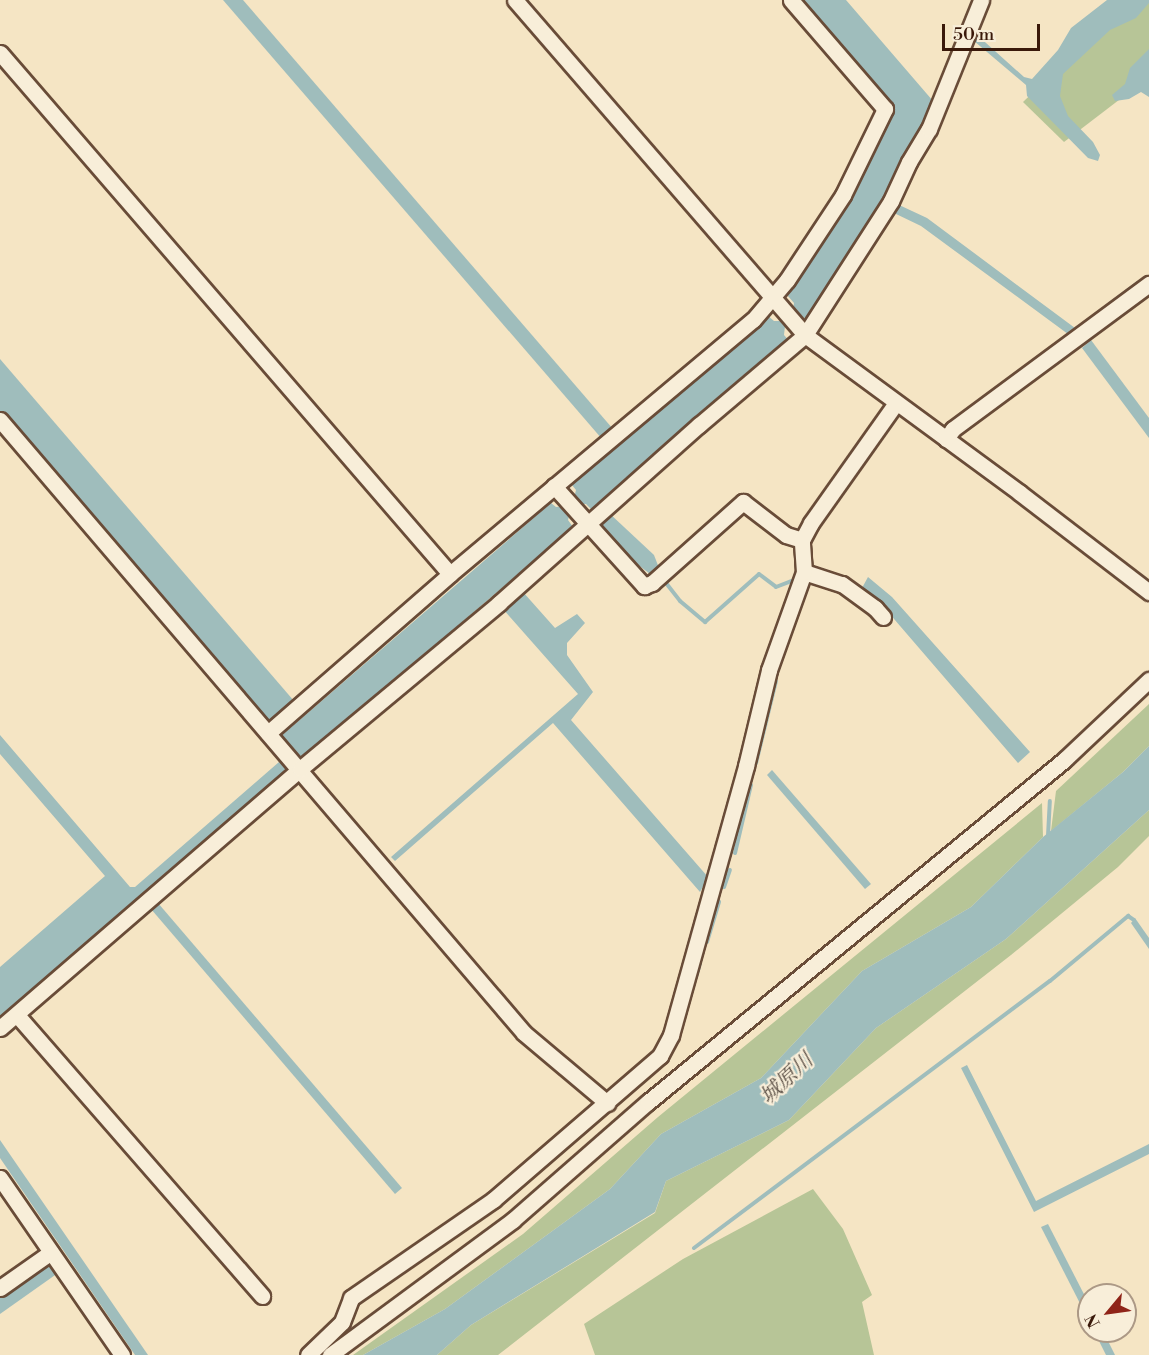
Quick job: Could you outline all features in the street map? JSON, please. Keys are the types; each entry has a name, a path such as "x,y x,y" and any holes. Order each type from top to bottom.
{"street":[{"path":"515,0 772,300 805,335 1149,592"},
{"path":"268,733 450,574 753,320 772,300 843,195 885,109 791,0"},
{"path":"0,1028 295,763 499,603 805,335 891,201 909,162 929,129 981,0"},
{"path":"0,53 450,574"},
{"path":"946,439 953,429 1149,284"},
{"path":"309,1355 342,1322 351,1298 493,1200 660,1056 671,1035 746,766 769,670 804,572 802,540 811,523 896,403"},
{"path":"0,420 524,1033 606,1103"},
{"path":"554,486 644,586 652,583 743,502 786,535 802,540"},
{"path":"804,572 842,584 875,608 883,617"},
{"path":"330,1355 513,1220 657,1095 1064,760 1149,680"},
{"path":"17,1015 262,1296"},
{"path":"0,1178 122,1355"},
{"path":"0,1288 51,1252"}],"green space":[{"path":"1129,0 1149,0 1149,77 1064,142 1023,102"},
{"path":"1149,704 1149,746 1123,772 1051,831 1056,791"},
{"path":"1042,803 1043,837 971,907 862,971 761,1078 661,1134 610,1189 445,1309 363,1355 353,1355 523,1234 658,1117"},
{"path":"1149,810 1149,836 1118,867 1011,955 498,1355 437,1355 471,1325 655,1213 666,1181 789,1120 876,1028 1006,939"},
{"path":"813,1189 843,1229 872,1295 862,1302 874,1355 595,1355 584,1324 683,1259"}],"water":[{"path":"223,0 243,0 613,429 602,439"},
{"path":"802,0 846,0 933,101 883,202 810,320 797,315 785,326 784,335 790,342 592,510 586,504 580,504 570,513 568,520 573,527 304,758 298,758 288,769 288,773 0,1018 0,967 105,876 0,754 0,735 130,887 135,887 279,762 284,764 295,754 281,736 551,503 556,507 565,506 574,498 576,490 572,485 767,315 774,321 782,321 793,310 794,303 787,295 848,203 893,106"},
{"path":"1107,0 1149,0 1149,3 1136,18 1110,30 1063,74 1060,96 1068,116 1093,142 1100,155 1098,161 1088,158 1027,96 1026,85 974,41 976,34 1024,77 1032,79 1058,50 1071,28"},
{"path":"1149,49 1149,97 1141,92 1129,99 1115,101 1112,95 1125,84 1130,68"},
{"path":"897,204 927,218 1075,328 1137,281 1139,286 1072,337 921,226 894,213"},
{"path":"1091,340 1149,418 1149,438 1082,348"},
{"path":"0,359 294,701 269,723 0,411"},
{"path":"609,513 654,555 659,568 650,574 619,550 597,525"},
{"path":"868,577 892,597 1030,752 1018,763 882,605 862,588"},
{"path":"523,592 555,628 577,614 585,623 567,643 567,655 593,692 571,720 708,877 700,892 553,723 395,861 391,857 578,694 503,609"},
{"name":"城原川","path":"1149,746 1149,810 1006,939 876,1028 789,1120 666,1181 655,1212 471,1325 437,1355 363,1355 445,1309 610,1189 661,1134 761,1078 862,971 971,907 1043,837 1123,772"},
{"path":"772,770 871,884 865,889 767,775"},
{"path":"158,903 402,1188 395,1194 151,909"},
{"path":"1135,918 1149,938 1149,949 1131,923"},
{"path":"967,1065 1036,1201 1149,1144 1149,1154 1034,1212 961,1068"},
{"path":"0,1140 148,1355 135,1355 0,1158"},
{"path":"1048,1224 1078,1283 1077,1298 1041,1227"},
{"path":"51,1262 58,1273 0,1314 0,1297"},
{"path":"1100,1343 1109,1343 1115,1355 1106,1355"}],"waterway":[{"path":"666,583 680,601 705,622 759,574 776,587 794,580"},
{"path":"756,763 776,681"},
{"path":"735,853 751,785"},
{"path":"1048,836 1050,801"},
{"path":"724,887 730,870"},
{"path":"707,942 719,902"},
{"path":"694,1248 1050,981 1128,916 1134,920"},
{"path":"696,977 700,963"},
{"path":"685,1014 688,1001"},
{"path":"663,1063 673,1046"},
{"path":"354,1309 357,1304 415,1263"}]}
